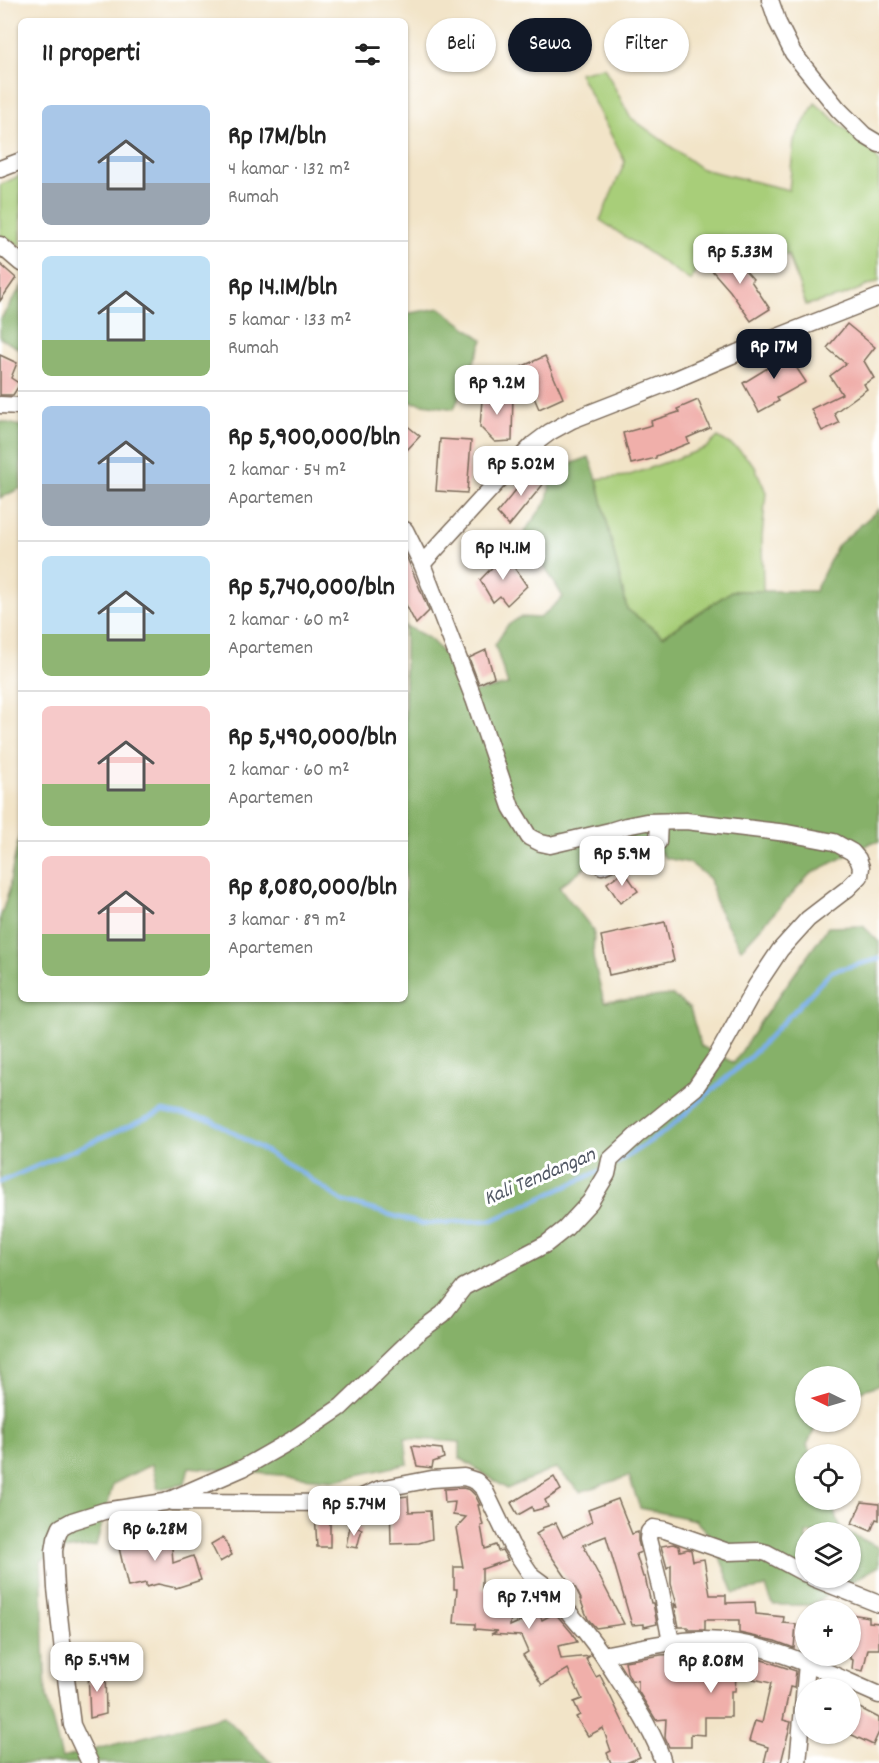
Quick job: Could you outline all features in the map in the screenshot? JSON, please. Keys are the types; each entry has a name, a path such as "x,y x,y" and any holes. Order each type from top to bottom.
{"street":[{"path":"770,0 778,23 793,53 838,109 864,135 879,144"},
{"path":"0,169 18,162"},
{"path":"0,246 18,261"},
{"path":"422,564 496,483 534,444 550,432 572,420 879,297"},
{"path":"0,405 18,405"},
{"path":"165,1502 243,1468 292,1440 341,1407 420,1331 443,1314 464,1287 546,1244 565,1229 590,1202 608,1167 636,1136 695,1089 780,950 808,919 860,876 861,867 858,858 834,842 787,833 720,825 686,821 659,822 626,826 550,845 529,837 511,807 474,699 422,564 408,536"},
{"path":"602,866 658,842 659,822"},
{"path":"90,1763 72,1725 56,1588 54,1551 61,1527 72,1521 104,1512 165,1502 349,1503 380,1490 432,1479 464,1477 476,1481 484,1490 511,1545 532,1576 547,1587 603,1655 645,1722 655,1740 663,1763"},
{"path":"671,1642 648,1539 649,1532 653,1528 728,1552 767,1553 795,1568"},
{"path":"838,1588 879,1604"},
{"path":"603,1655 671,1642 703,1640 734,1642 795,1659"},
{"path":"798,1763 807,1666"},
{"path":"812,1666 879,1695"}],"green space":[{"path":"604,67 604,72 607,72 630,117 702,169 789,190 794,140 815,103 876,156 879,163 879,281 843,296 806,305 788,254 764,263 731,240 706,246 691,281 600,220 625,162 579,73 592,72 592,70"},
{"path":"18,176 18,244 0,235 0,185"},
{"path":"18,292 18,348 0,338 0,320"},
{"path":"440,308 483,340 454,409 408,401 408,313"},
{"path":"0,421 18,425 18,489 0,498"},
{"path":"718,437 738,449 754,465 766,492 762,538 763,591 732,591 663,636 627,609 597,479 627,476 706,448"},
{"path":"589,457 597,479 627,609 663,636 732,591 815,591 837,546 879,509 879,842 873,842 810,874 741,949 717,907 710,879 690,863 665,858 654,844 635,841 606,851 559,887 594,931 593,958 604,1002 672,995 690,1009 701,1046 734,1063 828,927 863,926 879,942 879,1257 876,1263 879,1274 879,1385 861,1391 861,1366 795,1366 795,1432 813,1432 807,1444 795,1444 795,1510 834,1510 839,1522 795,1522 795,1588 840,1588 819,1600 795,1600 795,1605 773,1605 766,1587 734,1593 713,1539 695,1520 640,1508 629,1476 580,1492 556,1468 507,1489 460,1458 460,1442 405,1438 408,1464 335,1480 189,1467 185,1484 158,1489 152,1464 113,1484 96,1546 63,1550 41,1561 46,1697 62,1758 224,1716 273,1763 0,1763 0,918 9,891 18,842 18,1002 408,1002 408,628 427,637 439,648 450,663 466,694 508,685 495,645 507,626 520,617 540,618 563,597 524,532 547,501 552,471"},
{"path":"861,1539 879,1548 879,1566 861,1576"}],"building":[{"path":"727,250 753,279 751,281 770,309 751,321 730,291 709,267"},
{"path":"0,264 16,278 0,301"},
{"path":"847,324 875,347 864,361 874,378 864,384 867,389 834,413 839,423 822,431 811,409 842,394 830,376 846,364 827,348"},
{"path":"782,346 806,382 777,398 779,401 759,412 743,383 771,366 765,358"},
{"path":"0,355 17,363 11,378 18,383 18,387 13,395 0,395"},
{"path":"545,356 563,398 539,409 521,367"},
{"path":"483,385 496,396 513,392 512,441 495,442 480,427"},
{"path":"698,400 710,428 687,438 689,443 656,456 656,458 631,464 623,433 652,425 651,421 679,412 677,409"},
{"path":"408,426 420,436 408,449"},
{"path":"440,439 471,441 467,493 436,491"},
{"path":"534,468 545,482 509,526 497,513"},
{"path":"505,554 527,586 507,605 500,596 493,602 480,580"},
{"path":"408,560 429,611 416,624 408,609"},
{"path":"486,650 494,677 479,684 469,658"},
{"path":"624,871 638,891 620,903 607,883"},
{"path":"665,922 674,961 609,975 601,936"},
{"path":"412,1446 442,1449 444,1458 433,1462 432,1468 417,1466"},
{"path":"554,1477 561,1490 545,1500 548,1507 533,1511 532,1507 518,1515 511,1503"},
{"path":"463,1488 475,1495 480,1505 478,1505 485,1549 496,1545 498,1551 502,1550 508,1560 482,1569 482,1589 513,1591 510,1626 539,1613 542,1620 555,1613 577,1642 558,1646 561,1659 590,1656 586,1659 596,1677 600,1675 640,1757 626,1763 611,1763 607,1753 611,1751 603,1728 588,1736 576,1717 580,1715 574,1702 582,1699 568,1669 542,1685 523,1655 528,1652 521,1636 491,1634 498,1631 475,1629 475,1624 454,1623 457,1589 454,1589 454,1567 463,1567 456,1528 466,1517 453,1515 455,1502 445,1503 444,1489"},
{"path":"408,1496 409,1512 430,1511 432,1539 419,1543 391,1544 390,1498"},
{"path":"618,1499 632,1534 638,1532 641,1552 636,1554 643,1577 645,1577 651,1603 653,1603 657,1624 644,1627 644,1624 632,1625 606,1536 583,1545 624,1624 596,1628 588,1619 574,1585 572,1586 536,1534 543,1530 542,1528 556,1523 563,1537 592,1522 588,1510"},
{"path":"862,1502 879,1504 879,1520 876,1519 871,1531 861,1527 861,1522 852,1522 858,1510 861,1510"},
{"path":"315,1513 330,1513 330,1547 317,1547"},
{"path":"166,1526 172,1548 173,1563 193,1556 201,1580 176,1588 158,1584 146,1587 146,1583 128,1587 117,1539 136,1535 137,1539"},
{"path":"350,1526 362,1529 357,1548 346,1546"},
{"path":"223,1537 232,1555 220,1562 211,1544"},
{"path":"674,1544 679,1546 680,1551 691,1550 693,1561 704,1559 710,1595 726,1595 726,1603 755,1602 756,1614 784,1617 783,1623 795,1624 794,1648 739,1633 739,1620 705,1620 705,1630 688,1630 688,1627 679,1627 674,1603 678,1608 671,1584 671,1565 667,1568 661,1546"},
{"path":"861,1616 869,1617 869,1622 879,1623 879,1649 868,1649 863,1671 852,1669 852,1666 861,1666"},
{"path":"688,1651 726,1652 747,1655 796,1671 794,1688 790,1687 783,1720 791,1722 781,1763 764,1763 768,1747 749,1741 755,1721 762,1723 771,1683 736,1675 735,1691 731,1691 731,1717 705,1717 705,1735 691,1734 691,1747 669,1747 665,1738 666,1719 656,1720 638,1691 638,1681 631,1680 625,1661 688,1653"},
{"path":"105,1670 106,1714 90,1718 88,1671"},
{"path":"861,1709 879,1718 879,1732 873,1745 861,1739"}],"waterway":[{"name":"Kali Tendangan","path":"617,1163 667,1130 750,1057 832,971 879,959"},
{"name":"Kali Tendangan","path":"0,1182 163,1111 211,1120 295,1168 342,1201 422,1224 493,1220 604,1169"}]}
